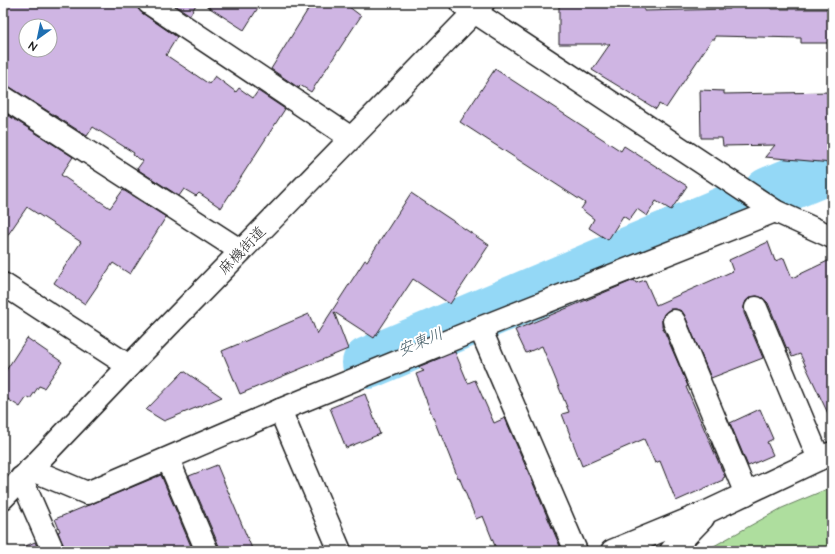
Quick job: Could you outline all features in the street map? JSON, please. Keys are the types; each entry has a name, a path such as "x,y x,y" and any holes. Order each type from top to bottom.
{"street":[{"path":"149,3 351,138"},
{"path":"473,6 775,211 832,237"},
{"name":"麻機街道","path":"3,498 25,473 351,138 473,6"},
{"path":"3,97 241,251"},
{"path":"25,473 87,493 280,410 480,328 775,211"},
{"path":"3,284 129,366"},
{"path":"612,551 709,511 826,456 756,308"},
{"path":"674,321 746,494"},
{"path":"480,328 576,551"},
{"path":"280,410 340,551"},
{"path":"168,459 208,551"},
{"path":"25,473 53,551"},
{"path":"671,551 709,511"}],"green space":[{"path":"832,487 832,551 705,551 782,508"}],"building":[{"path":"3,3 137,3 138,9 142,13 177,37 166,55 209,84 215,76 236,92 239,88 253,98 258,91 285,109 221,208 199,193 196,196 184,189 179,196 137,169 143,161 133,155 134,153 93,127 87,136 10,87 3,85"},
{"path":"172,3 197,3 190,15"},
{"path":"202,3 261,3 244,30"},
{"path":"312,3 344,3 361,16 311,92 300,85 299,88 271,69"},
{"path":"559,3 594,3 594,5 644,4 644,11 730,9 730,3 771,4 771,9 832,9 832,43 801,43 801,38 715,36 715,39 712,39 666,108 659,104 656,109 592,70 610,44 559,44"},
{"path":"495,69 621,151 624,146 687,186 671,210 656,201 647,216 637,209 629,220 623,216 608,240 589,228 594,219 581,209 585,203 460,122"},
{"path":"700,90 724,91 724,94 832,92 832,163 765,157 775,145 723,146 722,138 701,138"},
{"path":"3,112 73,157 61,175 110,208 123,190 166,217 130,274 113,263 85,304 54,283 81,242 27,207 3,242"},
{"path":"411,193 489,245 450,304 413,279 374,338 334,312 348,349 240,394 222,351 309,314 317,334"},
{"path":"768,242 775,261 784,258 792,278 832,259 832,422 800,354 792,357 788,348 787,349 768,303 763,298 757,296 751,297 746,301 744,313 763,358 711,378 685,316 682,311 670,309 664,314 662,326 688,386 686,387 725,477 723,480 676,501 660,461 655,463 644,439 582,466 562,414 569,412 542,346 526,353 515,330 634,280 636,283 645,280 656,305 733,271 729,260"},
{"path":"27,338 62,362 44,388 39,386 30,399 27,397 20,407 3,396 3,375"},
{"path":"455,352 468,383 475,380 494,423 505,418 562,551 497,551 483,516 476,519 416,374 424,371 418,367"},
{"path":"184,371 222,397 164,421 146,410"},
{"path":"365,394 380,434 346,448 330,408"},
{"path":"760,409 773,439 767,442 773,455 748,466 730,423"},
{"path":"217,465 253,551 219,551 219,546 189,476"},
{"path":"161,475 193,551 65,551 55,519"},
{"path":"35,542 39,551 14,551"}],"waterway":[{"name":"安東川","path":"769,193 832,167"},
{"name":"安東川","path":"368,363 737,207"}]}
